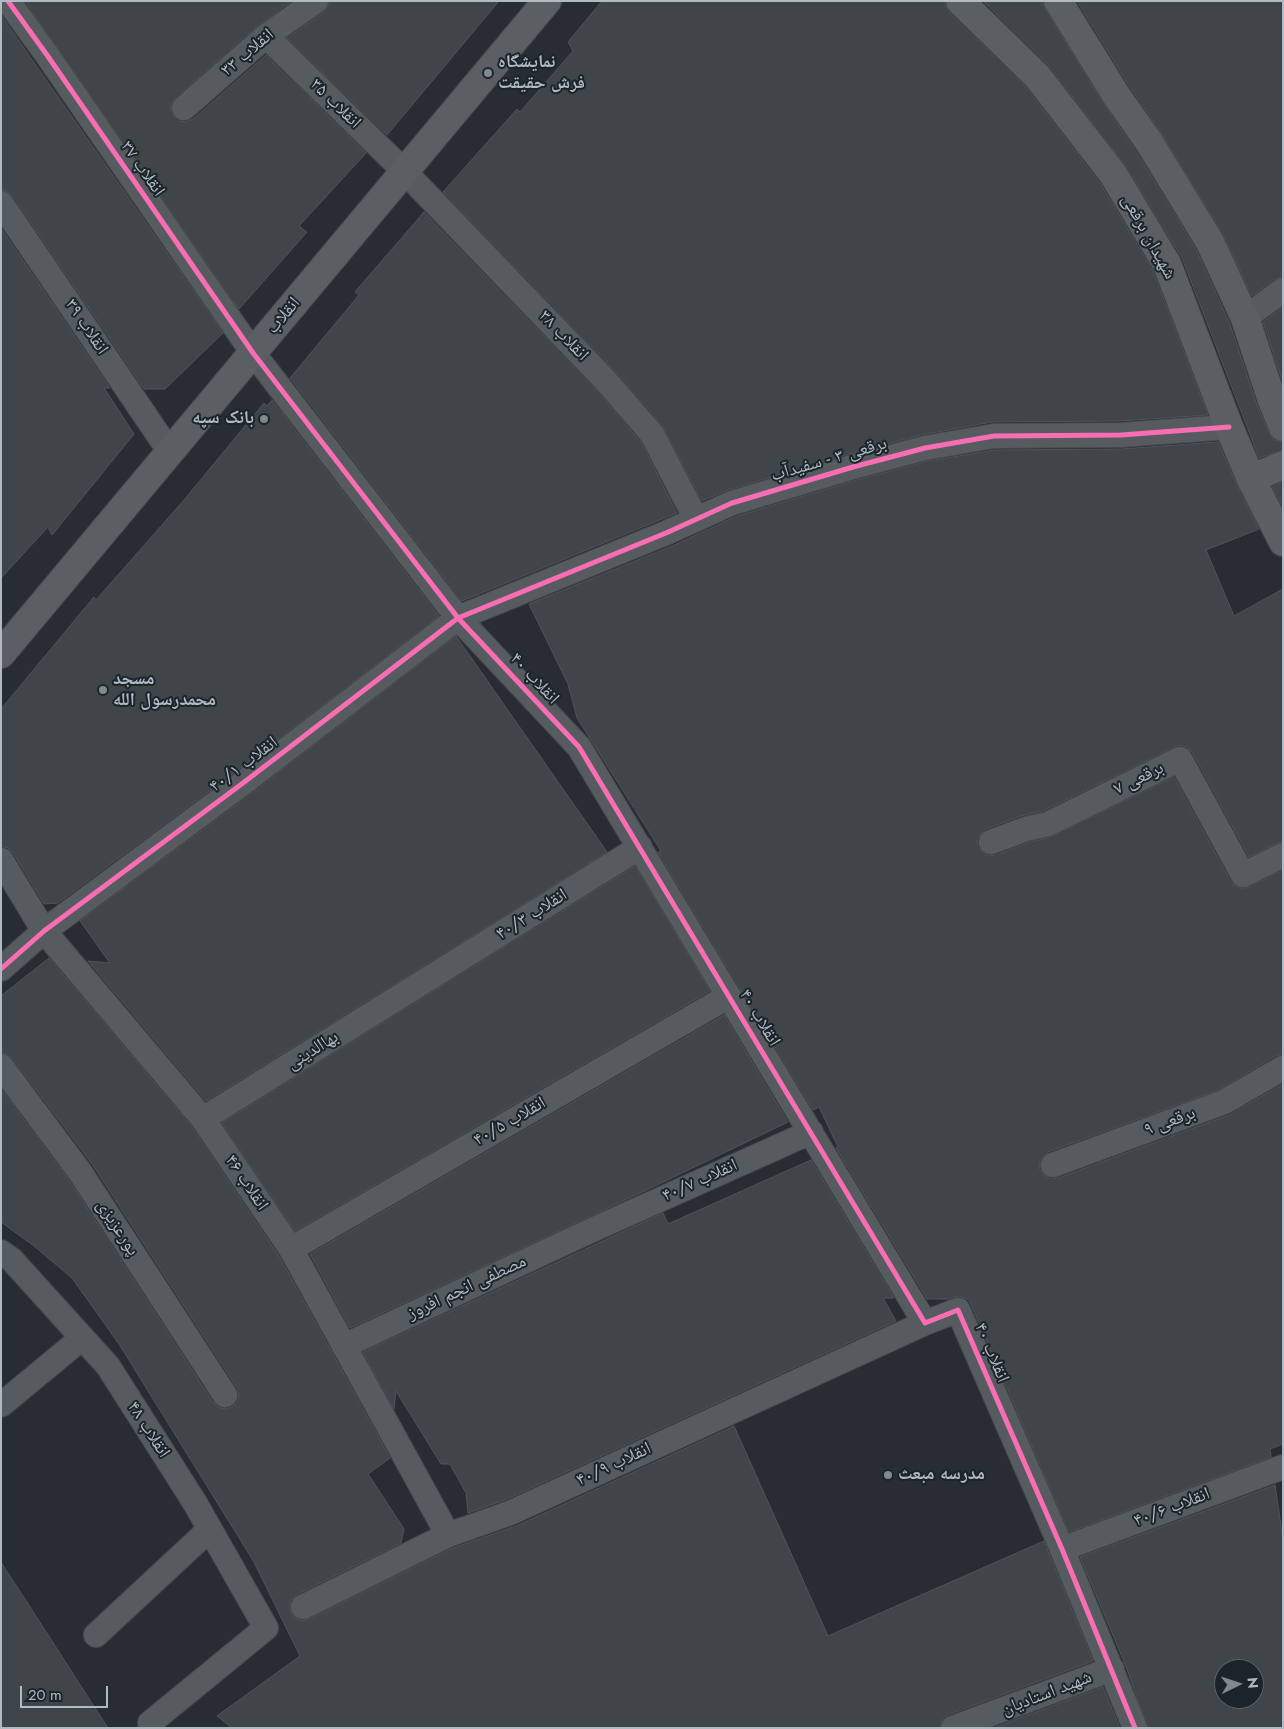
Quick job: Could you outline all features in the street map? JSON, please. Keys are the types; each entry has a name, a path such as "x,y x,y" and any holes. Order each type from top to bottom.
{"main road":[{"name":"انقلاب","path":"1,654 547,1"},
{"name":"شهیدان برقعی","path":"960,1 1037,76 1113,174 1167,264 1251,479 1283,542"},
{"path":"1058,1 1210,242 1245,318 1283,427"},
{"path":"1251,479 1283,465"}],"street":[{"name":"انقلاب ۳۷","path":"8,1 253,353"},
{"name":"انقلاب ۳۳","path":"184,108 266,36 316,1"},
{"name":"انقلاب ۳۵","path":"266,36 405,172"},
{"name":"انقلاب ۳۸","path":"405,172 558,330 652,434 696,519"},
{"name":"انقلاب ۳۹","path":"1,203 170,452"},
{"path":"1245,318 1283,290"},
{"name":"انقلاب ۴۰","path":"253,353 458,618 579,747 925,1323 958,1310 1062,1549 1135,1728"},
{"name":"برقعی ۳ - سفیدآب","path":"458,618 732,503 852,467 924,448 994,436 1121,435 1229,426"},
{"name":"انقلاب ۴۰/۱","path":"44,931 243,783 458,618"},
{"name":"برقعی ۷","path":"991,842 1026,829 1048,824 1180,759 1243,875 1283,855"},
{"name":"انقلاب ۴۰/۳","path":"424,983 640,847"},
{"name":"انقلاب ۴۶","path":"1,860 44,931 203,1119 291,1249 448,1535"},
{"path":"1,969 44,931"},
{"name":"بهاالدینی","path":"203,1119 424,983"},
{"name":"انقلاب ۴۰/۵","path":"291,1249 729,996"},
{"name":"پورعزیزی","path":"1,1066 80,1172 225,1395"},
{"name":"برقعی ۹","path":"1053,1165 1224,1102 1283,1068"},
{"name":"انقلاب ۴۰/۷","path":"590,1231 811,1132"},
{"name":"مصطفی انجم افروز","path":"344,1346 590,1231"},
{"name":"انقلاب ۴۸","path":"1,1252 12,1260 108,1366 195,1503 266,1628 150,1723"},
{"name":"انقلاب ۴۰/۹","path":"303,1607 448,1535 510,1513 925,1323"},
{"path":"1,1405 82,1338"},
{"name":"انقلاب ۴۰/۶","path":"1062,1549 1283,1467"},
{"path":"96,1635 210,1529"},
{"name":"شهید استادیان","path":"953,1728 1112,1669"}],"building":[{"path":"25,1 292,1 257,26 175,98 171,104 171,111 179,121 186,122 193,119 266,55 366,153 299,226 307,232 239,309"},
{"path":"330,1 499,1 387,135 287,38 324,12"},
{"path":"602,1 945,1 945,6 949,12 1025,86 1100,183 1153,271 1208,415 1120,421 992,422 921,435 849,454 728,490 702,501 662,425 616,372 443,192 517,109 520,112 573,51 568,42"},
{"path":"983,1 1042,1 1045,9 1103,103 1136,151 1196,249 1230,324 1257,405 1269,433 1274,440 1283,442 1283,450 1259,458 1182,258 1126,166 1049,66"},
{"path":"1077,1 1283,1 1283,276 1275,279 1252,296 1223,234"},
{"path":"1,15 223,333 165,389 144,389 12,195 1,189"},
{"path":"424,212 596,390 641,442 677,513 462,601 290,378 359,295 355,292"},
{"path":"1,228 110,388 104,388 134,434 52,535 48,527 1,578"},
{"path":"1283,307 1283,383 1263,322"},
{"path":"272,400 439,616 235,772 58,903 44,904 13,853 8,848 1,846 1,709 94,597 96,600 184,500 264,403 267,406"},
{"path":"1218,442 1259,529 1206,550 1234,616 1283,589 1283,841 1249,857 1192,752 1187,747 1180,745 1043,811 1021,816 986,829 977,840 978,847 982,852 989,856 996,855 1030,842 1051,837 1174,777 1231,882 1235,886 1242,889 1249,887 1283,870 1283,1054 1276,1056 1218,1090 1048,1152 1039,1163 1040,1170 1045,1176 1051,1179 1058,1178 1229,1115 1283,1084 1283,1444 1270,1449 1271,1457 1069,1532 969,1300 959,1296 948,1299 927,1299 836,1148 838,1147 819,1107 813,1110 658,852 661,851 577,718 568,684 529,604 672,546 737,516 928,461 995,450 1121,449"},
{"path":"1283,482 1283,507 1272,487"},
{"path":"456,636 607,852 206,1101 88,961 110,963 80,921 251,794"},
{"path":"635,866 710,991 295,1231 222,1123"},
{"path":"49,958 192,1127 279,1256 390,1458 368,1474 404,1529 401,1543 296,1595 291,1600 289,1607 295,1618 302,1621 309,1619 453,1548 516,1526 734,1426 828,1636 1044,1541 1093,1661 948,1715 942,1720 940,1728 232,1728 217,1716 300,1656 254,1562 119,1344 72,1278 34,1246 1,1222 1,1089 69,1180 213,1402 218,1407 225,1409 232,1407 237,1402 239,1395 237,1388 92,1164 12,1058 7,1054 1,1053 1,996"},
{"path":"724,1015 788,1122 350,1328 310,1254"},
{"path":"811,1160 894,1298 883,1298 896,1321 505,1500 468,1513 466,1493 450,1464 441,1464 396,1391 394,1409 363,1352 663,1213 668,1224"},
{"path":"1275,1485 1283,1539 1283,1728 1148,1728 1125,1664 1080,1557"},
{"path":"1,1562 108,1728 1,1728"},
{"path":"1103,1687 1120,1728 993,1728"}],"cycle path":[{"path":"8,1 253,353 458,618 579,747 925,1323 958,1310 1062,1549 1135,1728"},
{"path":"1,969 44,931 243,783 458,618 666,533 732,503 925,448 994,436 1121,435 1229,427"}],"place":[{"name":"نمایشگاه فرش حقیقت","path":"488,73"},
{"name":"بانک سپه","path":"264,419"},
{"name":"مسجد محمدرسول الله","path":"103,690"},
{"name":"مدرسه مبعث","path":"888,1475"}]}
